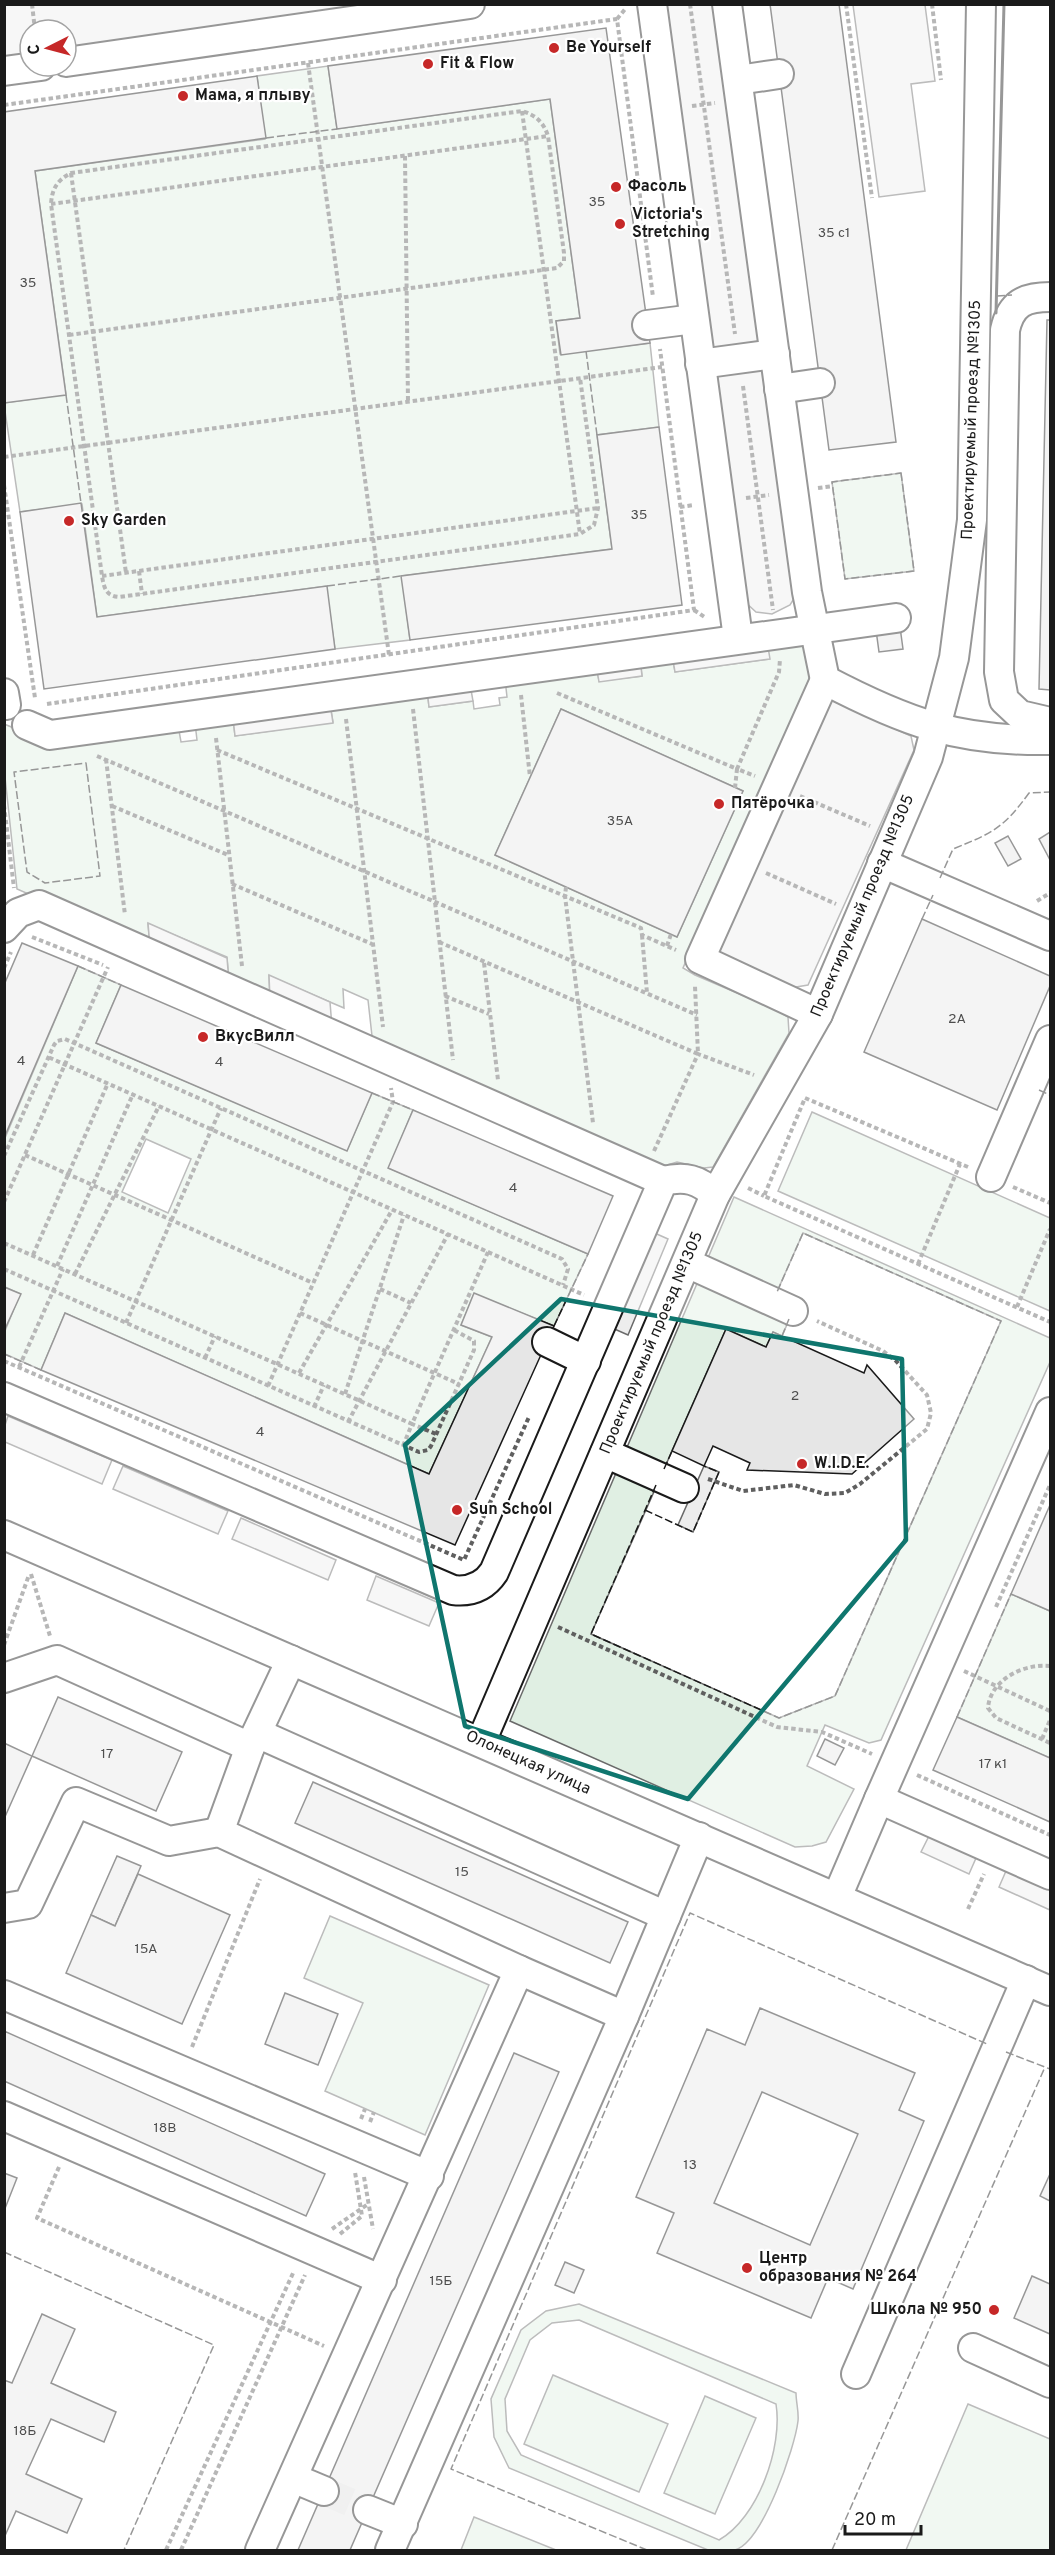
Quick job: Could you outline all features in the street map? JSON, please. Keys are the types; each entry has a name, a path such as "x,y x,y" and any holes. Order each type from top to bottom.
{"street":[{"path":"78,60 470,4"},
{"path":"652,4 738,638"},
{"path":"727,4 793,491 814,628 825,680 700,959 818,1014"},
{"name":"Проектируемый проезд №1305","path":"481,1742 716,1195 818,1014 928,757 954,657 972,520 981,4"},
{"path":"739,90 779,74"},
{"path":"1050,297 1031,297 1019,305 1008,318 1005,330 999,672 1004,700 1020,715 1050,722"},
{"path":"652,325 694,319"},
{"path":"700,364 775,354"},
{"path":"779,388 820,383"},
{"path":"27,725 50,735 738,638 896,618"},
{"path":"825,680 881,709 936,728 964,735 1010,741 1050,740"},
{"path":"882,863 1050,936"},
{"path":"14,925 39,905 246,997 384,1073 456,1091 663,1181 680,1177 692,1179 707,1186 716,1195"},
{"path":"991,1178 1050,1040"},
{"path":"4,1397 453,1590 470,1590 489,1578 663,1181"},
{"path":"687,1263 793,1311"},
{"path":"547,1342 586,1361"},
{"path":"837,1897 1050,1412"},
{"path":"605,1453 684,1488"},
{"name":"Олонецкая улица","path":"4,1534 1038,1985"},
{"path":"4,1678 57,1660 254,1740 666,1916"},
{"path":"219,1832 254,1740 291,1660"},
{"path":"879,1799 1050,1875"},
{"path":"4,1908 28,1905 76,1802 169,1841 219,1832 624,2016"},
{"path":"390,2550 624,2016 699,1837"},
{"path":"260,2550 429,2176 519,1970"},
{"path":"856,2374 1038,1985"},
{"path":"4,1995 429,2176"},
{"path":"4,2116 382,2280"},
{"path":"973,2348 1050,2383"},
{"path":"293,2478 324,2491"},
{"path":"368,2510 403,2524"}],"path":[{"path":"4,485 36,706 694,610 662,367 652,325 617,19 628,4"},
{"path":"690,4 777,633 779,672 736,769 735,788"},
{"path":"846,4 872,198"},
{"path":"932,4 941,80"},
{"path":"4,105 617,19"},
{"path":"308,63 389,655"},
{"path":"629,115 704,105 739,90"},
{"path":"522,111 580,534"},
{"path":"69,335 557,268 564,261 548,136 541,122 522,111 71,173 56,184 51,204 102,576 107,593 112,597 142,594 580,534 594,525 598,508 580,378"},
{"path":"51,204 548,136"},
{"path":"405,156 408,402"},
{"path":"71,173 126,573"},
{"path":"4,458 662,367"},
{"path":"680,507 832,486"},
{"path":"102,576 598,508"},
{"path":"139,571 142,594"},
{"path":"514,636 530,777"},
{"path":"406,652 456,1091"},
{"path":"268,1386 393,1102 384,1073 373,944 338,662"},
{"path":"552,690 873,827"},
{"path":"98,697 129,944"},
{"path":"246,997 217,750 641,928 647,993"},
{"path":"96,755 697,1015"},
{"path":"4,805 14,925 4,968"},
{"path":"112,807 229,855"},
{"path":"743,863 839,905"},
{"path":"232,884 373,944"},
{"path":"566,887 572,961 597,1154"},
{"path":"14,925 116,971"},
{"path":"667,946 671,934"},
{"path":"642,935 700,959 694,975 698,1054 654,1151"},
{"path":"439,942 698,1054 778,1084 1050,1203"},
{"path":"484,962 502,1111"},
{"path":"4,1202 108,967"},
{"path":"445,996 490,1015"},
{"path":"4,1156 48,1057 57,1041 65,1039 562,1259 568,1269 563,1285"},
{"path":"48,1057 584,1295"},
{"path":"384,1073 391,1091 399,1095"},
{"path":"33,1255 108,1083"},
{"path":"57,1266 133,1094"},
{"path":"806,1098 764,1196 1050,1322"},
{"path":"75,1274 159,1106"},
{"path":"126,1323 221,1108"},
{"path":"25,1155 313,1283"},
{"path":"918,1264 960,1164"},
{"path":"299,1374 392,1210"},
{"path":"345,1394 404,1215"},
{"path":"1017,1307 1050,1229"},
{"path":"348,1422 448,1234"},
{"path":"4,1243 436,1434"},
{"path":"403,1446 488,1252"},
{"path":"4,1269 419,1452 424,1452 431,1446 475,1345 470,1337 454,1330"},
{"path":"20,1367 63,1269"},
{"path":"579,1305 588,1285"},
{"path":"380,1289 411,1303"},
{"path":"684,1488 693,1473 743,1491 794,1485 825,1494 845,1493 860,1484 927,1429 931,1413 927,1395 896,1361 883,1351 793,1311"},
{"path":"300,1313 459,1384"},
{"path":"205,1358 215,1336"},
{"path":"4,1361 464,1560 489,1578"},
{"path":"314,1407 324,1385"},
{"path":"464,1560 531,1412"},
{"path":"21,1569 30,1572"},
{"path":"4,1645 30,1572"},
{"path":"30,1572 57,1660"},
{"path":"535,1617 777,1727 822,1732 1050,1835"},
{"path":"1050,1666 1024,1669 996,1686 989,1701 991,1714 1050,1743"},
{"path":"975,1676 1050,1711"},
{"path":"1042,1739 1050,1720"},
{"path":"182,2071 270,1856"},
{"path":"181,2550 282,2327 311,2249 362,2216 354,2144 365,2109"},
{"path":"374,2112 354,2144 369,2204 374,2237"},
{"path":"68,2144 37,2218 347,2356"},
{"path":"166,2550 271,2322 311,2249 369,2204"}],"highlighted area":[{"path":"561,1299 902,1359 906,1540 688,1799 465,1726 405,1445"}],"green space":[{"path":"328,66 337,129 550,99 580,318 556,321 560,354 650,343 659,427 597,435 612,549 402,576 410,640 335,649 326,586 97,617 82,504 20,512 5,411 4,403 66,394 35,171 265,139 257,76"},
{"path":"901,473 914,571 845,579 832,482"},
{"path":"795,636 808,647 812,673 683,968 777,1010 788,1017 789,1033 713,1167 704,1168 677,1162 654,1169 373,1045 368,1000 343,989 344,1008 269,976 270,1000 229,982 227,957 148,924 150,947 17,889 5,777 4,724 50,743 178,725 181,742 197,740 195,723 233,718 235,736 333,722 330,704 427,689 429,707 473,701 474,709 500,705 499,698 507,697 505,679 596,664 599,681 642,676 640,658 672,654 675,672 769,659 767,641","holes":["561,709 743,791 677,937 495,855"]},
{"path":"78,966 121,985 96,1043 347,1150 372,1093 413,1110 389,1168 588,1254 554,1326 474,1294 461,1325 492,1337 429,1474 65,1313 41,1370 5,1354 5,1331 20,1294 5,1287 5,1138","holes":["146,1139 191,1159 168,1213 122,1192"]},
{"path":"812,1112 1050,1218 1050,1311 778,1191"},
{"path":"734,1197 1050,1338 1050,1362 881,1740 869,1743 825,1725 807,1766 854,1789 826,1842 795,1847 510,1721","holes":["803,1233 1001,1321 835,1696 779,1718 591,1634 726,1329 766,1347 773,1332 782,1336 796,1304 776,1294"]},
{"path":"1011,1594 1050,1611 1050,1758 957,1717"},
{"path":"330,1916 489,1985 425,2135 325,2091 363,2003 304,1978"},
{"path":"579,2304 796,2393 798,2421 791,2451 766,2513 746,2543 732,2551 708,2550 509,2468 494,2437 491,2399 521,2330 546,2311","holes":["579,2320 776,2404 776,2440 765,2480 745,2516 733,2530 719,2540 521,2455 507,2431 505,2399 530,2340 552,2323"]},
{"path":"553,2375 668,2424 639,2492 524,2444"},
{"path":"705,2396 756,2418 715,2514 664,2493"},
{"path":"968,2404 1050,2439 1050,2550 906,2550"},
{"path":"474,2517 556,2550 461,2550"}],"shaded area":[{"path":"4,5 391,5 78,47 78,18 18,18 18,56 5,58"},
{"path":"662,5 719,5 795,597 790,605 772,614 756,612 744,601"},
{"path":"853,5 925,5 935,81 911,84 925,191 879,197"},
{"path":"767,641 770,659 675,672 672,654"},
{"path":"640,658 642,676 599,682 596,664"},
{"path":"470,684 473,701 429,707 427,689"},
{"path":"828,701 833,701 911,736 914,750 808,985 790,988 717,953"},
{"path":"330,704 333,723 235,736 233,718"},
{"path":"148,923 227,958 229,982 150,947"},
{"path":"269,975 330,1002 332,1027 270,1000"},
{"path":"650,1231 668,1239 628,1335 610,1327"},
{"path":"8,1416 112,1460 102,1484 5,1442 5,1425"},
{"path":"123,1466 228,1511 218,1534 113,1489"},
{"path":"704,1466 719,1472 693,1532 678,1525"},
{"path":"241,1518 336,1560 328,1580 232,1539"},
{"path":"376,1576 439,1603 429,1626 367,1600"},
{"path":"929,1836 976,1858 969,1874 921,1852"},
{"path":"1006,1871 1050,1890 1050,1910 999,1887"}],"building":[{"path":"770,4 839,4 896,442 829,450"},
{"path":"606,28 650,343 561,355 556,321 580,318 550,99 337,129 328,66"},
{"path":"257,76 266,138 35,171 66,395 4,403 4,112"},
{"path":"1047,320 1050,320 1050,690 1039,689"},
{"path":"659,427 682,605 410,640 401,576 612,549 597,435"},
{"path":"81,503 97,617 327,586 335,649 44,689 20,512"},
{"path":"900,627 903,649 879,652 876,630"},
{"path":"561,709 743,791 677,937 495,855"},
{"path":"1050,832 1050,860 1039,839"},
{"path":"1008,836 1021,859 1008,866 995,843"},
{"path":"922,919 1050,976 1050,986 997,1110 864,1052"},
{"path":"22,943 78,966 4,1138 4,985"},
{"path":"121,985 372,1093 347,1151 96,1043"},
{"path":"413,1110 613,1196 588,1254 388,1168"},
{"path":"4,1287 21,1294 4,1331"},
{"path":"474,1293 554,1326 455,1545 41,1370 65,1313 429,1474 492,1337 461,1325"},
{"path":"726,1329 766,1347 773,1332 864,1373 867,1365 914,1419 852,1474 747,1470 750,1463 713,1446 704,1466 672,1451"},
{"path":"1050,1505 1050,1611 1011,1594"},
{"path":"58,1697 182,1752 156,1811 32,1756"},
{"path":"957,1717 1050,1758 1050,1822 933,1770"},
{"path":"825,1739 844,1748 835,1765 817,1756"},
{"path":"4,1743 32,1756 4,1819"},
{"path":"313,1782 628,1922 610,1963 295,1823"},
{"path":"117,1856 141,1866 115,1926 91,1915"},
{"path":"138,1874 230,1915 182,2024 66,1973 91,1915 115,1926"},
{"path":"285,1993 338,2014 318,2065 265,2044"},
{"path":"760,2008 915,2073 899,2110 924,2121 853,2289 828,2278 811,2318 657,2253 674,2213 636,2197 707,2029 745,2045","holes":["762,2092 858,2134 810,2245 714,2203"]},
{"path":"4,2031 325,2174 306,2216 4,2081"},
{"path":"514,2053 559,2072 350,2550 298,2550"},
{"path":"4,2173 17,2178 4,2211"},
{"path":"1050,2174 1050,2201 1040,2196"},
{"path":"565,2262 584,2270 574,2293 555,2285"},
{"path":"1032,2276 1050,2284 1050,2334 1014,2318"},
{"path":"42,2314 75,2329 51,2383 116,2412 104,2442 51,2419 26,2474 82,2499 67,2533 16,2511 4,2538 4,2380 12,2383"}],"tunnel":[{"path":"324,2491 368,2510"}],"fence":[{"path":"266,138 337,129"},
{"path":"997,296 1012,295"},
{"path":"586,351 597,435"},
{"path":"66,395 81,503"},
{"path":"901,473 914,571 845,579 832,482 901,473"},
{"path":"327,586 401,576"},
{"path":"86,763 100,876 45,883 27,872 14,772 86,763"},
{"path":"940,878 953,849 978,839 996,828 1012,815 1029,793 1050,792"},
{"path":"922,919 933,895"},
{"path":"78,966 121,985"},
{"path":"1039,1090 1050,1095"},
{"path":"372,1093 413,1110"},
{"path":"656,1485 591,1634 779,1718 835,1696 1001,1321 803,1233 777,1292"},
{"path":"554,1326 588,1254"},
{"path":"782,1336 789,1319"},
{"path":"4,1354 41,1370"},
{"path":"664,1469 672,1451"},
{"path":"645,1510 693,1532 719,1472 704,1466"},
{"path":"957,1717 1011,1594"},
{"path":"647,2550 451,2469 690,1913 987,2044"},
{"path":"1006,2052 1050,2069"},
{"path":"832,2550 1045,2067"},
{"path":"4,2252 214,2345 124,2550"}],"wall":[{"path":"996,313 1004,4"}],"place":[{"name":"Be Yourself","path":"554,48"},
{"name":"Fit & Flow","path":"428,64"},
{"name":"Мама, я плыву","path":"183,96"},
{"name":"Фасоль","path":"616,187"},
{"name":"Victoria's Stretching","path":"620,224"},
{"name":"Sky Garden","path":"69,521"},
{"name":"Пятёрочка","path":"719,804"},
{"name":"ВкусВилл","path":"203,1037"},
{"name":"W.I.D.E.","path":"802,1464"},
{"name":"Sun School","path":"457,1510"},
{"name":"Центр образования № 264","path":"747,2268"},
{"name":"Школа № 950","path":"994,2310"}]}
